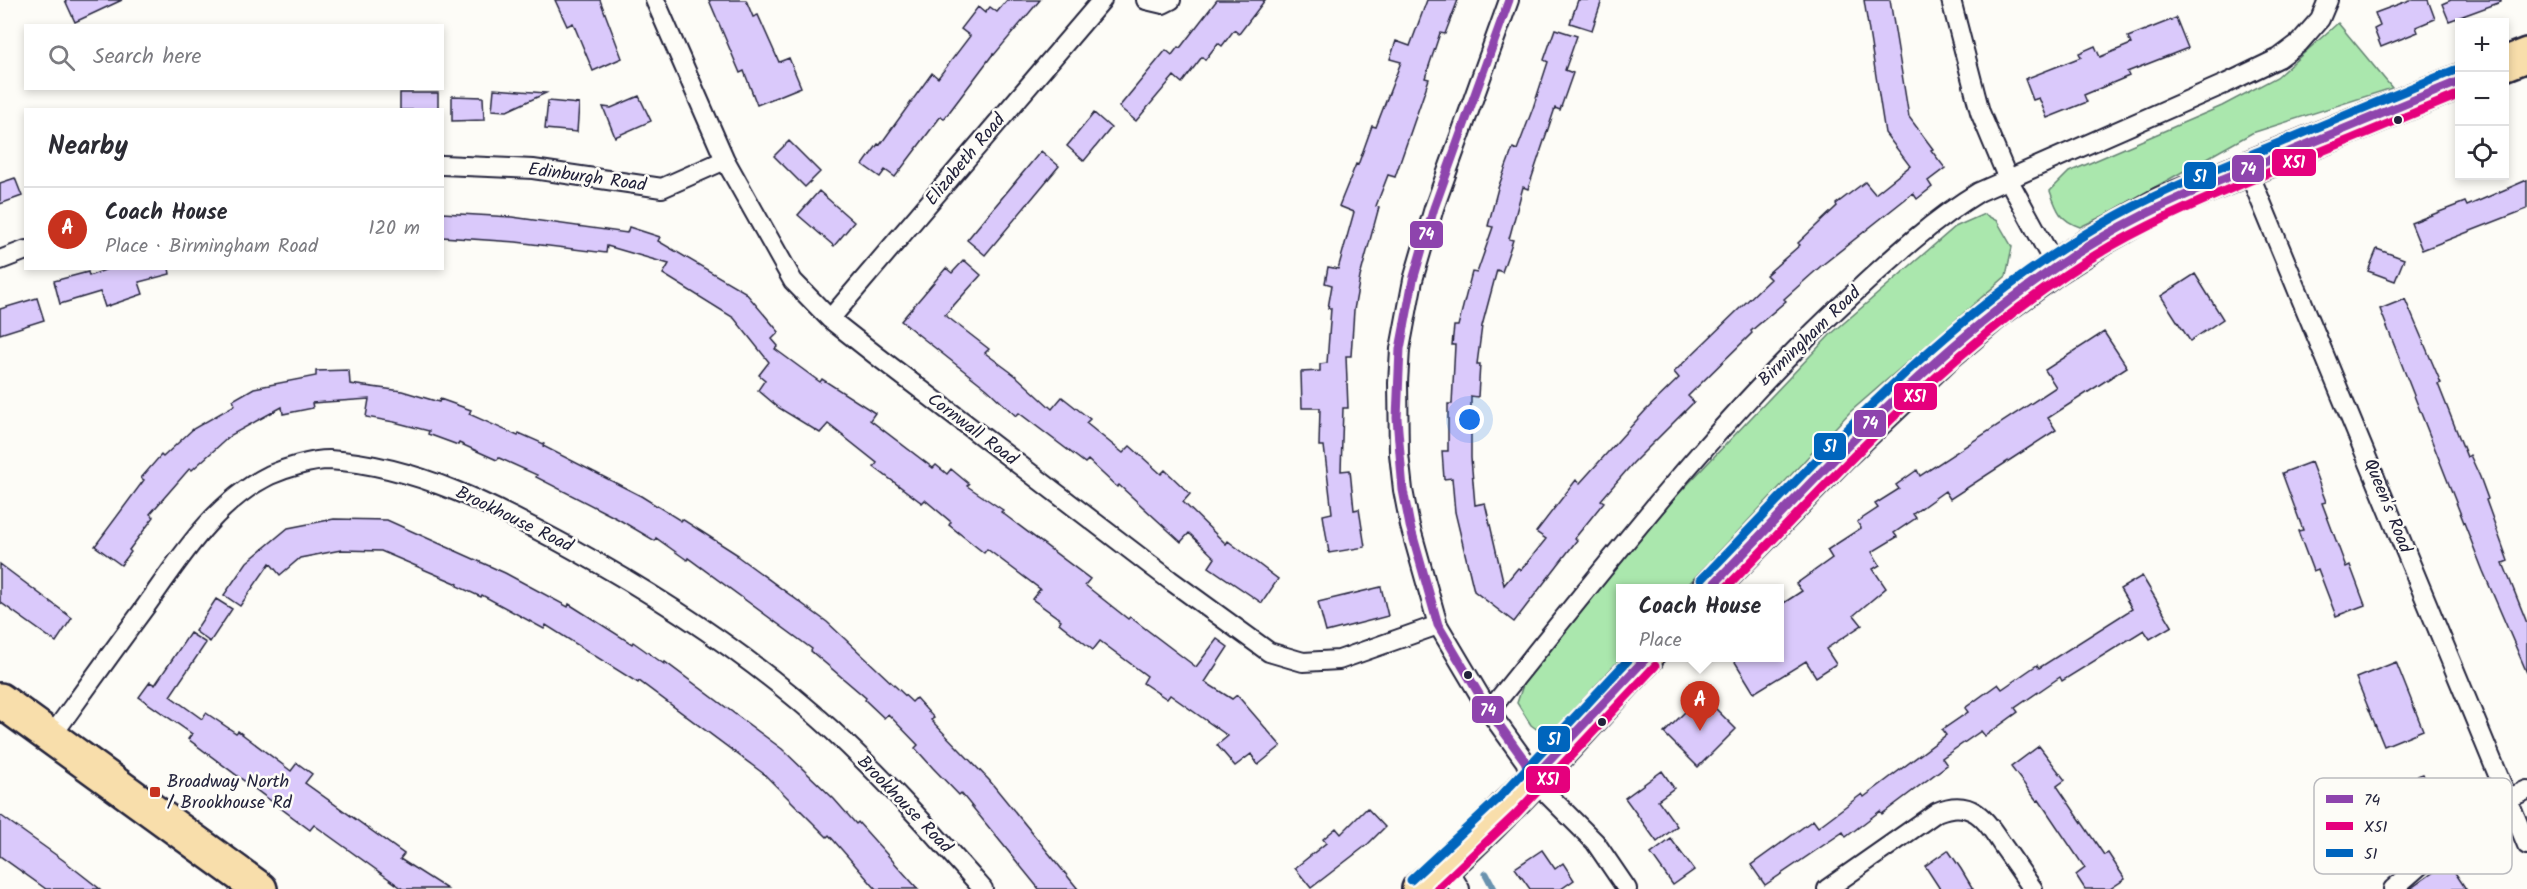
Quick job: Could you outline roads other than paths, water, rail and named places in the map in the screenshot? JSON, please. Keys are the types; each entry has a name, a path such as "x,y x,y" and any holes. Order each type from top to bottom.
{"highway":[{"path":"2509,62 2527,55"},
{"path":"1714,584 1840,454 1945,354 1997,310 2056,267 2162,204 2455,83"},
{"path":"1419,889 1453,878 1532,779 1641,662"},
{"path":"0,700 260,889"}],"street":[{"name":"Cornwall Road","path":"655,0 724,160 793,281 830,319 946,411 1269,652 1303,662 1339,660 1438,625"},
{"name":"Elizabeth Road","path":"830,319 1102,0"},
{"path":"1146,0 1163,4 1171,0"},
{"path":"1509,0 1434,208 1413,280 1400,349 1397,418 1403,490 1412,534 1438,625 1489,711 1525,761 1532,779 1595,842 1627,889"},
{"path":"1952,0 1980,112 2008,179 2056,267"},
{"name":"Birmingham Road","path":"1489,711 1724,424 1801,343 1899,252 1958,205 2008,179 2227,84 2279,58 2299,43 2320,19 2328,0"},
{"name":"Edinburgh Road","path":"444,165 533,169 662,188 724,160"},
{"name":"Queen's Road","path":"2247,168 2499,778"},
{"path":"0,260 24,251"},
{"name":"Brookhouse Road","path":"51,737 214,515 270,475 326,460 357,465 413,476 447,487 506,512 641,586 714,637 833,731 919,818 983,889"},
{"path":"2512,795 2527,790"},
{"path":"1827,889 1937,812 1954,807 1971,810 1985,819 2033,889"},
{"name":"Queen's Road","path":"2512,809 2527,845"},
{"path":"2393,889 2410,874"}],"waterway":[{"path":"1486,874 1494,889"}],"place":[{"name":"Coach House","path":"1700,731"},
{"name":"Broadway North / Brookhouse Rd","path":"155,792"}]}
